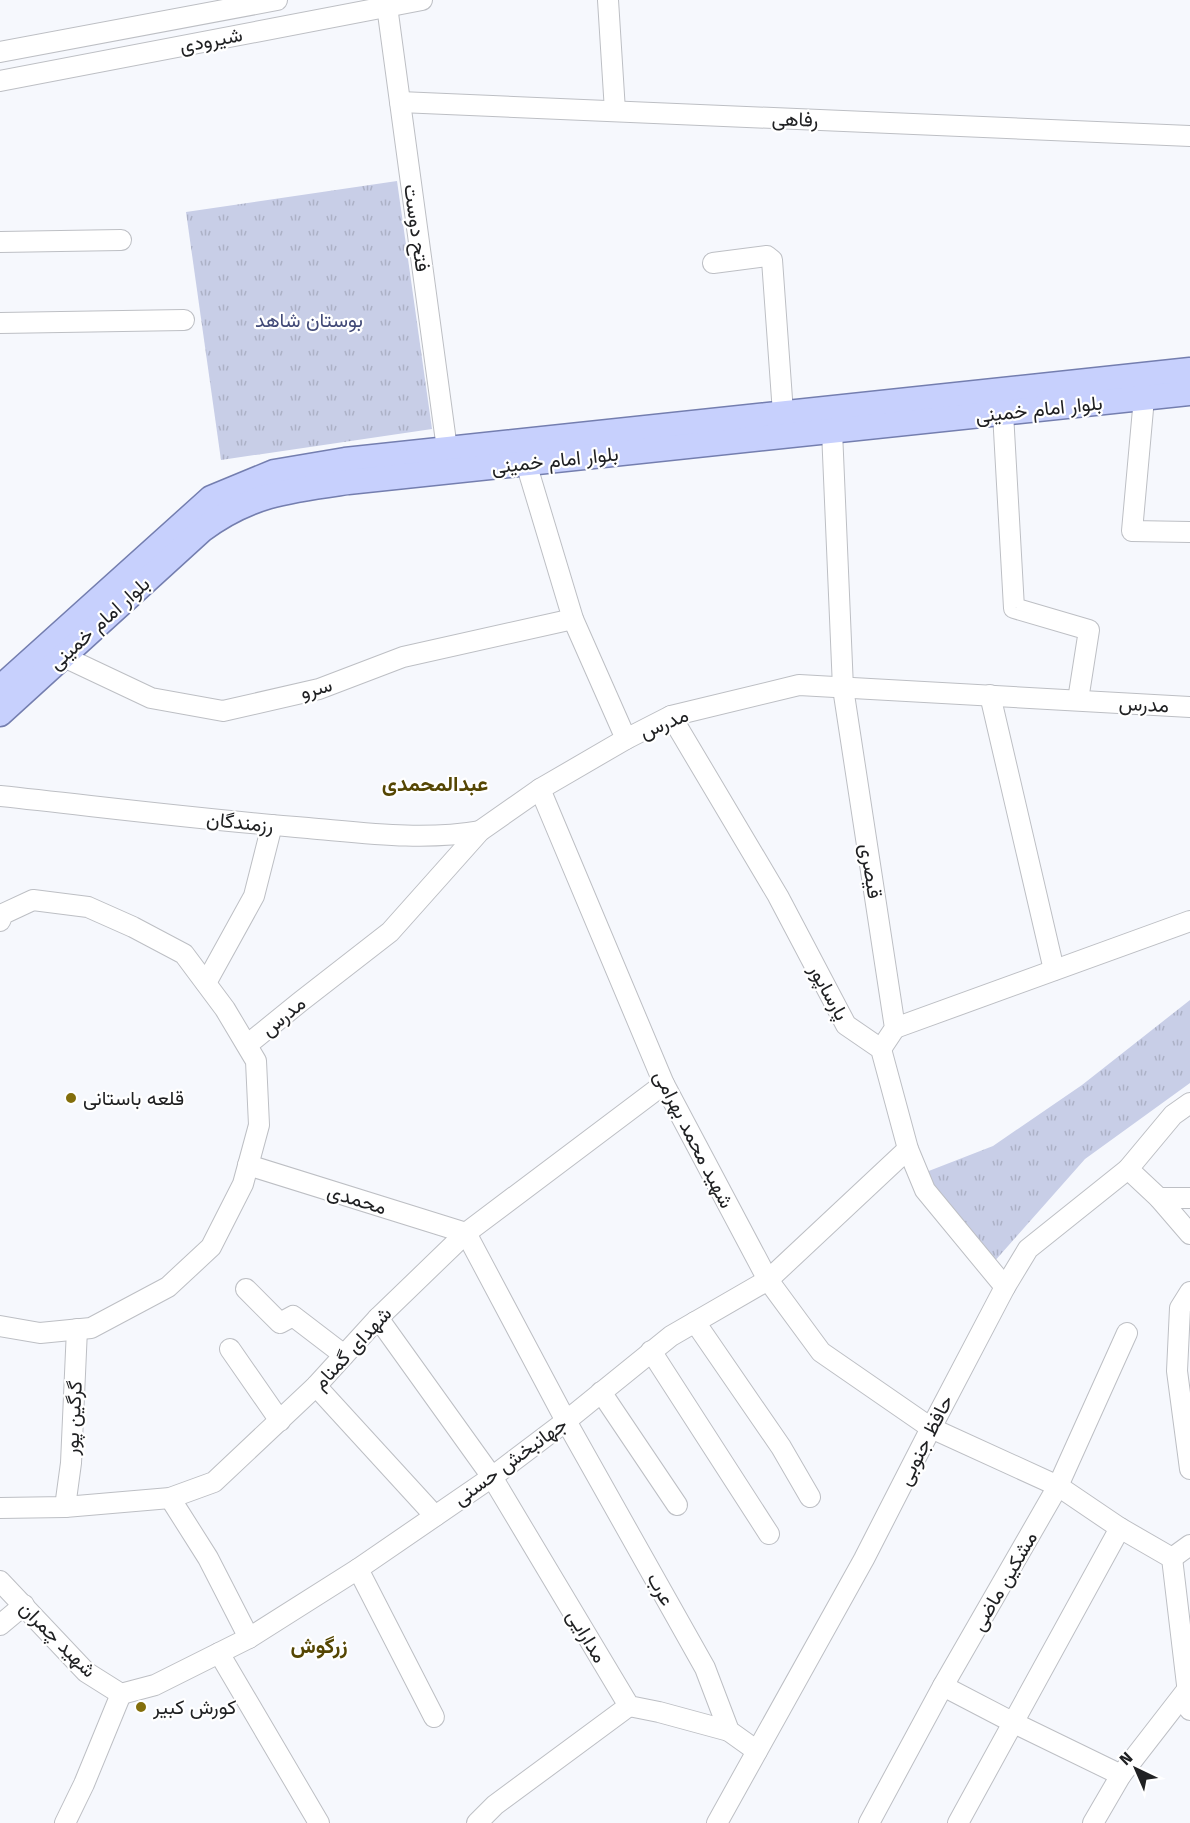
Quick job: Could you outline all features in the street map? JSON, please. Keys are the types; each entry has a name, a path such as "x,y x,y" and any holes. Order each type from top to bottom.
{"main road":[{"name":"بلوار امام خمینی","path":"0,688 211,498 274,472 345,460 1190,370"},
{"name":"بلوار امام خمینی","path":"0,714 202,530 222,515 281,491 1190,393"}],"street":[{"name":"شیرودی","path":"0,81 422,0"},
{"path":"608,0 615,111"},
{"name":"شیرودی","path":"0,52 120,31 268,1"},
{"name":"فتح دوست","path":"387,6 447,449"},
{"path":"190,17 196,43"},
{"path":"120,31 125,57"},
{"name":"رفاهی","path":"400,102 1190,136"},
{"path":"0,242 121,240"},
{"path":"713,263 767,256 772,260 783,413"},
{"path":"0,323 184,320"},
{"path":"1144,398 1132,531 1190,532"},
{"path":"1003,413 1014,608 1089,630 1077,700"},
{"name":"قیصری","path":"832,431 843,688 895,1028"},
{"path":"526,463 573,620 626,739"},
{"name":"سرو","path":"62,656 151,698 224,711 319,689 404,657 573,620"},
{"name":"مدرس","path":"247,1045 390,932 480,831 540,789 626,739 671,716 799,685 1190,707"},
{"path":"990,695 1054,970"},
{"path":"1190,697 1190,707"},
{"name":"پارساپور","path":"671,716 778,896 846,1025 881,1049"},
{"name":"شهید محمد بهرامی","path":"540,789 664,1084 768,1280 821,1352 931,1428 1058,1486 1119,1528 1172,1558"},
{"name":"رزمندگان","path":"0,796 272,825 393,835 450,836 480,831"},
{"path":"206,984 254,896 272,825"},
{"path":"0,1326 40,1333 91,1328 168,1287 212,1246 243,1184 259,1125 256,1061 225,1009 184,954 133,927 88,907 33,900 1,915"},
{"path":"1005,1287 925,1190 908,1149 881,1049 895,1028 1190,921"},
{"name":"شهدای گمنام","path":"0,1508 65,1507 170,1498 214,1482 316,1386 378,1318 466,1233 664,1084"},
{"name":"حافظ جنوبی","path":"717,1823 864,1559 1005,1287 1028,1249 1128,1169 1182,1116 1190,1103"},
{"name":"جهانبخش حسنی","path":"249,1638 358,1569 492,1477 671,1336 768,1280 908,1149"},
{"name":"محمدی","path":"248,1165 466,1233"},
{"path":"1128,1169 1159,1198 1190,1234"},
{"path":"1159,1198 1190,1198"},
{"name":"عرب","path":"466,1233 566,1421 705,1668 729,1731"},
{"path":"246,1289 280,1323 292,1316 344,1355"},
{"path":"1190,1292 1180,1308 1177,1371 1190,1469"},
{"name":"مدارایی","path":"378,1318 492,1477 629,1706"},
{"path":"695,1322 781,1447 810,1497"},
{"name":"گرگین پور","path":"65,1507 70,1463 77,1329"},
{"name":"مشکین ماضی","path":"869,1823 943,1686 1058,1486 1127,1333"},
{"path":"230,1349 280,1421"},
{"path":"651,1352 769,1534"},
{"path":"316,1386 435,1516"},
{"path":"601,1392 677,1504"},
{"path":"65,1823 121,1694 155,1685 249,1638 208,1558 170,1498"},
{"path":"958,1823 1119,1528"},
{"path":"1190,1545 1172,1558 1189,1686 1190,1710"},
{"path":"358,1569 434,1717"},
{"name":"شهید چمران","path":"0,1581 86,1672 121,1694"},
{"path":"0,1625 24,1605"},
{"path":"219,1653 319,1823"},
{"path":"943,1686 1121,1775"},
{"path":"1093,1823 1121,1775 1189,1686"},
{"path":"477,1823 495,1805 629,1706 729,1731 758,1751"}],"green space":[{"name":"بوستان شاهد","path":"397,181 432,429 221,460 186,212"},
{"path":"1190,1000 1190,1083 1085,1159 985,1272 921,1174 993,1146 1082,1085"}],"place":[{"name":"قلعه باستانی","path":"71,1098"},
{"name":"کورش کبیر","path":"141,1707"}],"district":[{"name":"عبدالمحمدی","path":"435,784"},
{"name":"زرگوش","path":"319,1646"}]}
